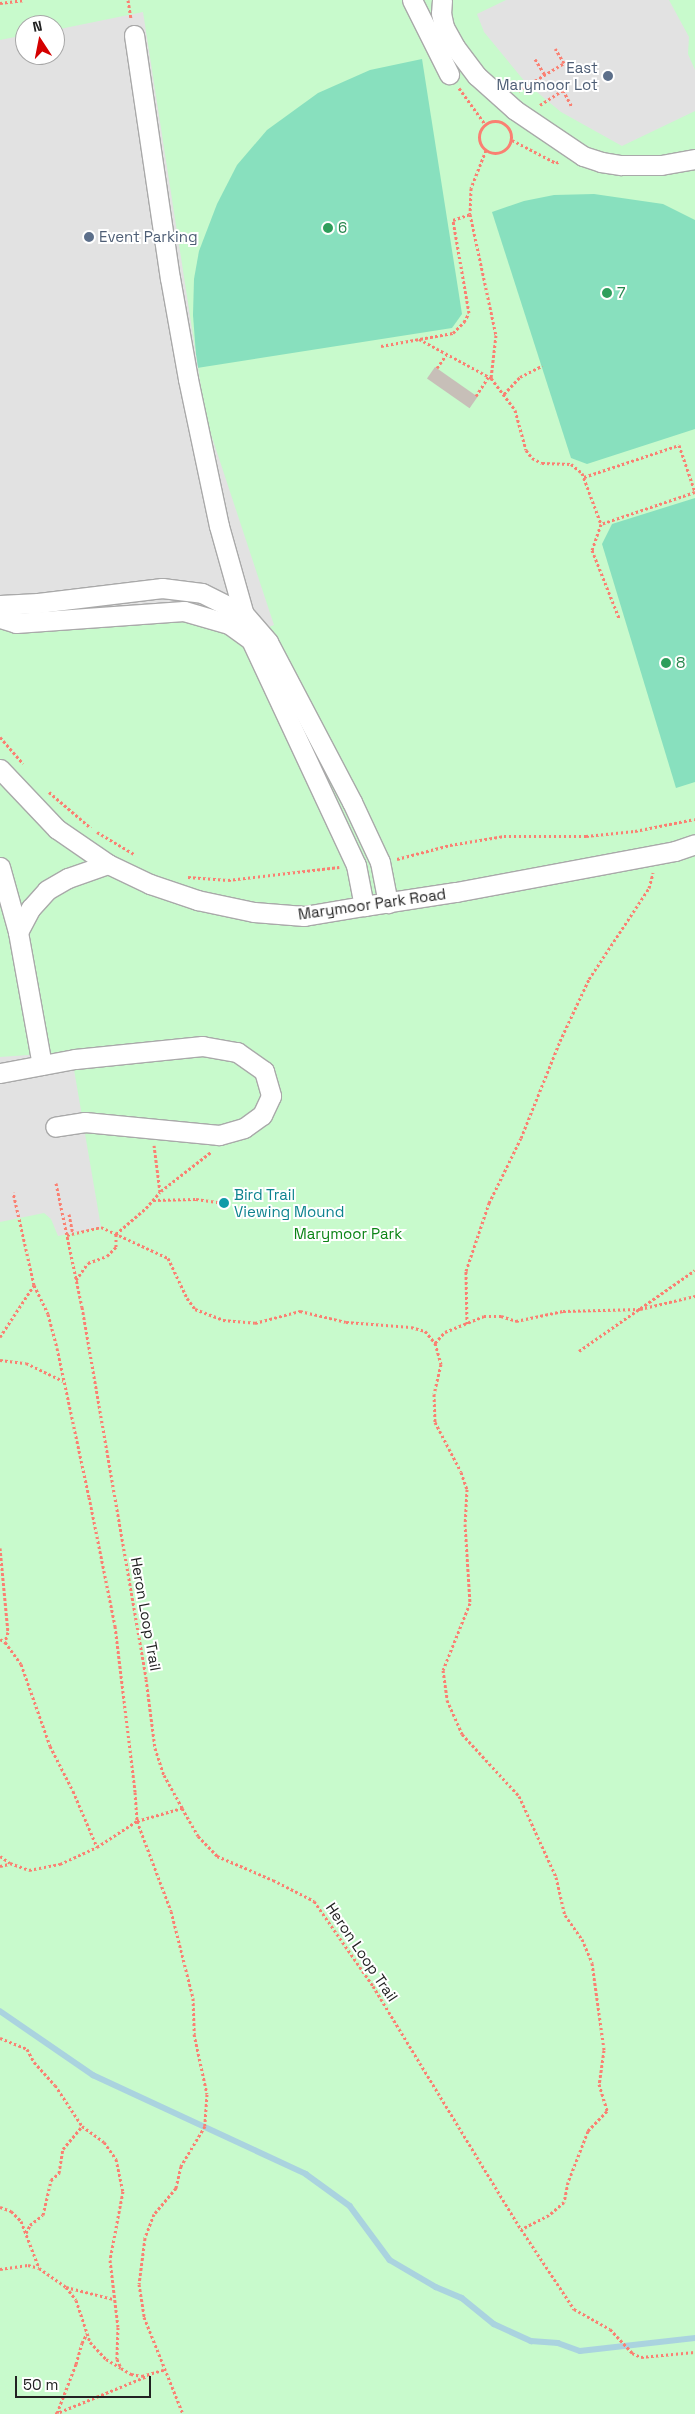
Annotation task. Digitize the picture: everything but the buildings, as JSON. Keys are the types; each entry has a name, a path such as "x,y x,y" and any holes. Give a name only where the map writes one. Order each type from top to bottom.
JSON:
{"street":[{"path":"412,0 449,74"},
{"path":"442,0 441,13 444,27 455,47 477,76 515,110 583,156 601,162 621,165 661,165 695,159"},
{"path":"134,36 169,268 188,379 219,526 251,640 356,865 364,906"},
{"path":"0,605 38,603 162,588 202,593 244,614 268,642 352,802 380,862 388,903"},
{"path":"0,618 16,623 184,611 229,624 251,640"},
{"name":"Marymoor Park Road","path":"0,769 57,829 108,864 150,884 197,900 254,912 304,916 388,903 658,854 695,844"},
{"path":"18,932 31,908 47,890 68,878 108,864"},
{"path":"0,867 18,932 42,1065"},
{"path":"0,1073 134,1052 202,1046 237,1052 264,1071 271,1096 262,1115 244,1128 219,1135 85,1122 55,1127"}],"path":[{"path":"0,3 25,0"},
{"path":"513,94 564,63 555,48"},
{"path":"535,58 545,75"},
{"path":"536,110 543,101 563,90 572,107"},
{"path":"493,120 505,123 512,134 509,146 498,153 486,150 479,140 482,127 493,120"},
{"path":"476,396 490,377 496,335 470,214 471,188 486,150"},
{"path":"381,346 453,333 464,322 468,313 452,220 470,214"},
{"path":"418,339 490,377 515,410 526,450 532,458 542,463 571,464 582,472 601,524 592,550 619,618"},
{"path":"437,368 446,355"},
{"path":"504,394 520,377 542,366"},
{"path":"583,477 679,445 695,492 601,524"},
{"path":"0,738 24,765"},
{"path":"48,791 92,829 142,858"},
{"path":"392,860 450,845 504,836 586,836 635,831 695,819"},
{"path":"467,1324 466,1272 489,1203 520,1138 560,1041 589,980 649,888 658,854"},
{"path":"180,874 228,880 345,866"},
{"path":"158,1130 154,1144 154,1156 160,1192"},
{"path":"76,1280 88,1263 107,1256 116,1247 116,1234 160,1192 212,1150"},
{"name":"Heron Loop Trail","path":"56,1183 76,1280 139,1640 155,1748 164,1775 182,1808 198,1836 217,1856 273,1880 314,1902 373,1986 522,2229 574,2309 610,2329 628,2348 641,2357 695,2352"},
{"path":"13,1192 34,1285 48,1314 90,1497 114,1626 137,1821 171,1911 193,1998 194,2034 207,2094 205,2126 181,2166 176,2188 154,2214 145,2238 139,2284 144,2317 183,2414"},
{"path":"153,1200 196,1198 224,1203"},
{"path":"69,1214 73,1234"},
{"path":"67,1235 101,1227 168,1258 187,1298 195,1309 222,1320 255,1323 300,1311 346,1322 412,1327 425,1330 435,1343 441,1364 434,1394 435,1422 461,1472 466,1489 465,1524 470,1603 443,1670 447,1700 462,1734 519,1796 556,1878 565,1915 582,1939 592,1962 604,2050 599,2084 607,2111 588,2131 568,2182 564,2202 549,2216 522,2229"},
{"path":"579,1351 695,1270"},
{"path":"0,1337 34,1285"},
{"path":"435,1343 445,1332 484,1316 501,1316 516,1322 563,1311 640,1309 695,1296"},
{"path":"0,1360 26,1363 63,1381"},
{"path":"0,1548 8,1632 5,1642"},
{"path":"0,1639 5,1642 21,1664 50,1746 73,1791 97,1847"},
{"path":"0,1856 10,1864 29,1870 60,1864 97,1847 137,1821 182,1808"},
{"path":"0,1866 10,1864"},
{"path":"0,2038 27,2049 34,2062 55,2084 82,2126 104,2142 116,2159 123,2191 110,2260 113,2299 118,2327 117,2359 121,2368"},
{"path":"26,2233 30,2225 43,2215 51,2180 59,2173 63,2149 82,2126"},
{"path":"0,2207 11,2211 21,2222 39,2268"},
{"path":"0,2269 28,2265 39,2268 66,2287 76,2300 90,2342 106,2359 131,2374 142,2376 153,2374"},
{"path":"66,2287 113,2299"},
{"path":"56,2414 76,2364 82,2343 88,2332"},
{"path":"56,2414 166,2369"}],"green space":[{"name":"Marymoor Park","path":"0,0 695,0 695,2414 0,2414"},
{"name":"6","path":"422,59 462,314 452,328 197,368 193,315 194,279 199,251 217,204 237,165 267,130 318,93 370,70"},
{"name":"7","path":"594,194 663,204 695,220 695,429 587,464 571,458 492,212 524,201 554,195"},
{"name":"8","path":"695,498 695,782 676,788 602,544 612,524"}],"shaded area":[{"name":"East Marymoor Lot","path":"506,0 669,0 689,37 688,54 695,70 695,111 622,146 561,112 526,83 484,32 477,14"},
{"name":"Event Parking","path":"143,12 206,419 274,625 238,640 201,622 152,617 40,628 0,629 0,40 15,37 15,65 65,65 65,28"},
{"path":"71,1052 101,1227 58,1236 51,1219 44,1213 0,1222 0,1057"}],"waterway":[{"path":"0,2011 93,2075 306,2174 350,2206 390,2260 436,2287 462,2298 494,2324 531,2341 558,2343 580,2351 695,2338"}],"place":[{"name":"East Marymoor Lot","path":"608,76"},
{"name":"6","path":"328,228"},
{"name":"Event Parking","path":"89,237"},
{"name":"7","path":"607,293"},
{"name":"8","path":"666,663"},
{"name":"Bird Trail Viewing Mound","path":"224,1203"}]}
